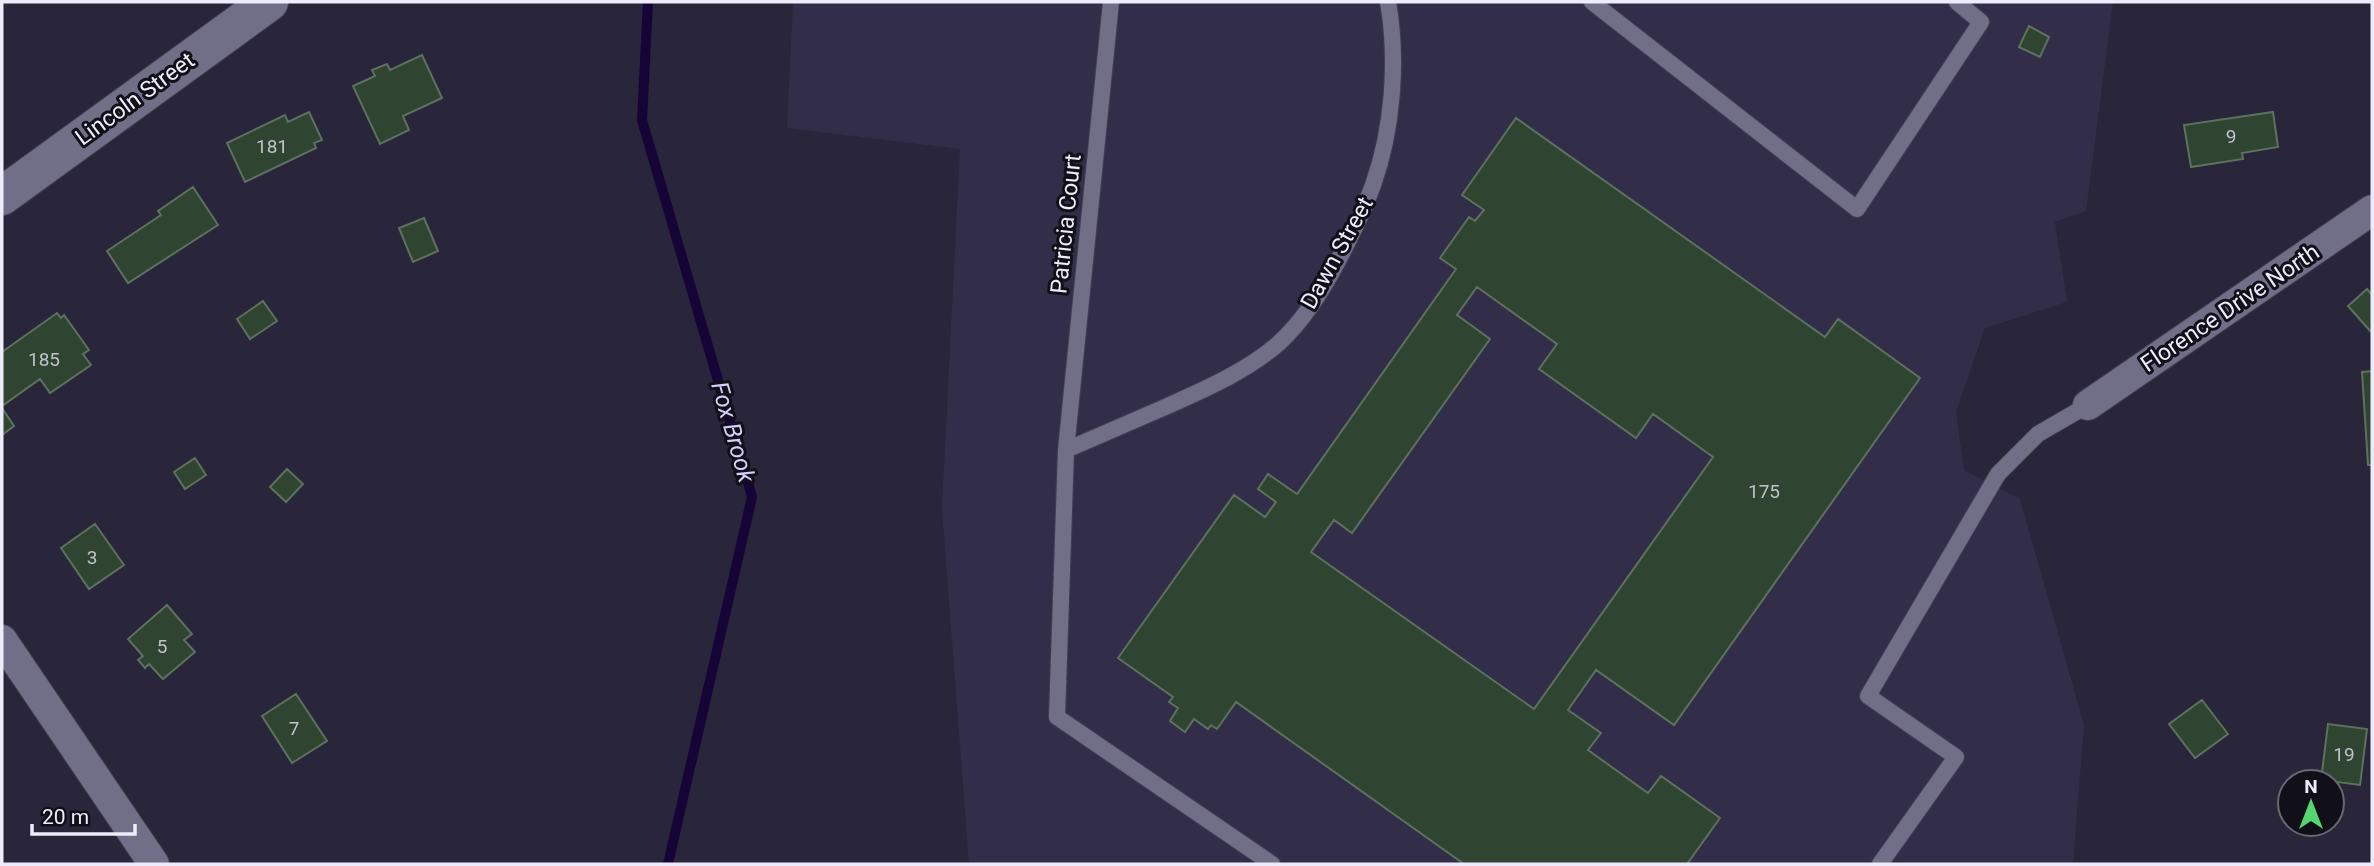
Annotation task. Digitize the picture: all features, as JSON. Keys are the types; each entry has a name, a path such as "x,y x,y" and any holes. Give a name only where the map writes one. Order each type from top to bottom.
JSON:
{"main road":[{"name":"Lincoln Street","path":"2,196 269,2"}],"street":[{"name":"Florence Drive North","path":"2088,405 2372,210"},
{"path":"2,640 140,859"}],"lane":[{"name":"Patricia Court","path":"1111,2 1066,450 1056,717 1272,864"},
{"name":"Dawn Street","path":"1066,450 1201,391 1256,360 1279,342 1323,289 1364,208 1384,145 1393,50 1388,2"},
{"path":"1592,2 1857,209 1981,22 1956,2"},
{"path":"1880,864 1956,757 1868,696 1998,474 2038,434 2088,405"}],"shaded area":[{"path":"793,2 2113,2 2086,211 2055,222 2067,302 1985,328 1956,412 1964,470 2020,499 2084,725 2073,864 969,864 942,509 960,149 787,128"}],"building":[{"path":"2029,26 2049,37 2040,57 2019,47"},
{"path":"422,55 442,98 403,116 409,130 380,144 353,86 375,76 372,70 387,64 390,70"},
{"path":"309,112 322,140 314,143 316,148 245,182 227,143 285,115 288,122"},
{"path":"2273,112 2278,147 2242,153 2243,159 2191,167 2184,125"},
{"path":"1516,118 1825,337 1838,319 1920,378 1674,725 1596,670 1568,710 1601,733 1588,750 1648,793 1661,776 1720,818 1687,864 1464,864 1236,702 1217,729 1211,725 1208,729 1194,719 1185,732 1170,721 1178,708 1169,702 1173,697 1118,658 1234,495 1265,517 1276,502 1258,489 1268,474 1297,494 1456,269 1440,258 1469,217 1475,221 1484,210 1462,195","holes":["1477,287 1557,344 1539,369 1636,438 1653,414 1713,457 1534,709 1311,552 1334,520 1352,533 1490,339 1457,315"]},
{"path":"193,187 218,225 128,283 107,251 161,215 158,211"},
{"path":"424,218 438,251 413,262 399,228"},
{"path":"2367,289 2372,295 2372,333 2348,306"},
{"path":"263,301 277,321 250,339 237,319"},
{"path":"57,313 61,318 64,315 89,350 83,354 91,365 50,393 40,379 2,406 2,352"},
{"path":"2372,371 2372,465 2368,465 2362,372"},
{"path":"2,408 14,426 2,435"},
{"path":"195,458 206,475 185,489 174,472"},
{"path":"287,469 303,484 286,502 270,487"},
{"path":"95,524 124,565 89,589 61,548"},
{"path":"167,605 192,634 184,640 195,652 163,679 149,664 145,668 138,660 143,656 128,639"},
{"path":"296,694 327,741 292,763 262,716"},
{"path":"2202,700 2228,734 2195,758 2169,724"},
{"path":"2328,724 2367,729 2360,785 2346,783 2346,768 2322,768"}],"waterway":[{"name":"Fox Brook","path":"648,2 642,120 752,497 668,864"}]}
